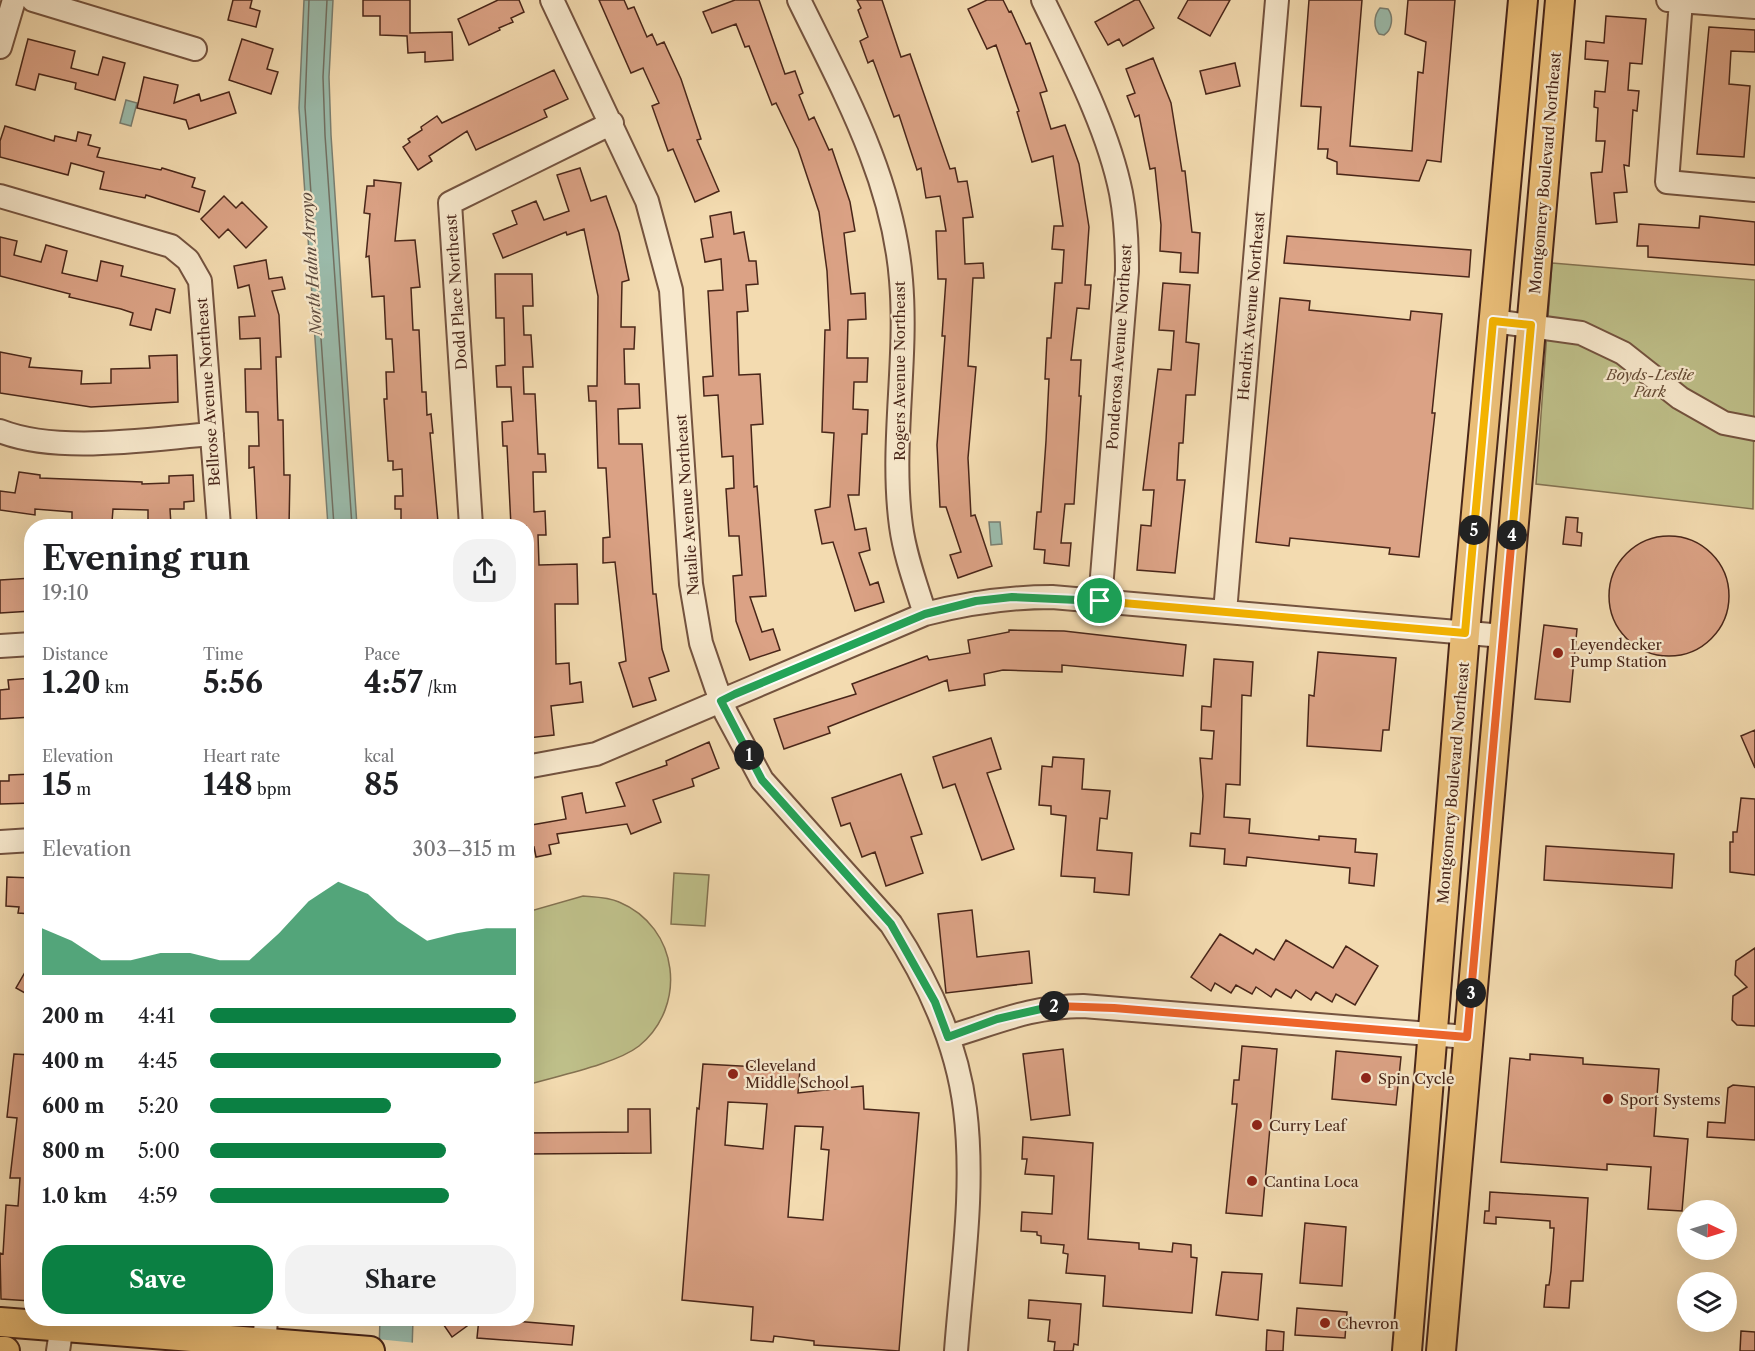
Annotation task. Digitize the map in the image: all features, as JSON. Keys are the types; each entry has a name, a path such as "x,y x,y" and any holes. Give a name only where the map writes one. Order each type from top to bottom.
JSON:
{"main road":[{"name":"Montgomery Boulevard Northeast","path":"1407,1351 1465,633 1523,0"},
{"name":"Montgomery Boulevard Northeast","path":"1441,1351 1560,0"},
{"path":"0,1322 24,1326"},
{"path":"24,1326 61,1332 265,1337 370,1351"},
{"path":"0,1351 5,1351"}],"street":[{"path":"0,47 14,0"},
{"path":"33,0 195,49"},
{"name":"Natalie Avenue Northeast","path":"552,0 647,201 671,290 691,584 701,643 721,701 762,780 891,924 935,1002 948,1037 965,1108 969,1177 956,1351"},
{"name":"Rogers Avenue Northeast","path":"799,0 877,165 893,227 901,281 898,492 905,551 925,614"},
{"name":"Hendrix Avenue Northeast","path":"1225,612 1277,0"},
{"path":"1755,7 1675,1 1667,182 1755,190"},
{"name":"Ponderosa Avenue Northeast","path":"1048,2 1107,140 1121,193 1127,232 1127,271 1100,601"},
{"name":"Dodd Place Northeast","path":"471,519 450,203 612,123"},
{"name":"Bellrose Avenue Northeast","path":"0,196 171,246 188,260 200,281 218,519"},
{"path":"1493,321 1581,333 1623,353 1680,398 1724,423 1755,429"},
{"path":"0,431 41,441 75,444 212,434"},
{"path":"534,766 596,754 925,614 976,601 1012,597 1100,601 1503,636"},
{"path":"0,646 24,644"},
{"path":"0,842 24,840"},
{"path":"948,1037 997,1019 1048,1006 1467,1037"}],"green space":[{"name":"Boyds-Leslie Park","path":"1552,263 1755,280 1753,509 1536,484"},
{"path":"674,873 709,875 705,926 671,924"},
{"path":"583,896 606,898 619,902 639,914 654,929 665,948 670,968 670,989 665,1010 655,1029 639,1046 601,1064 534,1083 534,910"}],"water":[{"name":"North Hahn Arroyo","path":"304,0 333,0 329,77 331,135 357,519 328,519 299,108"},
{"path":"1380,8 1388,9 1391,16 1390,27 1384,35 1379,34 1375,25 1376,14"},
{"path":"126,100 137,103 131,126 120,123"},
{"path":"989,522 1000,522 1002,544 991,545"},
{"path":"380,1326 413,1326 412,1351 379,1351"}],"pier":[{"path":"377,1339 416,1343 415,1351 376,1351"}],"building":[{"path":"233,0 252,0 250,8 260,11 256,27 228,20"},
{"path":"363,0 410,0 410,33 452,32 453,60 425,62 425,52 408,53 407,36 380,35 380,16 363,16"},
{"path":"498,0 519,0 524,12 511,18 513,22 499,28 500,30 469,45 458,19"},
{"path":"599,0 624,0 628,9 634,7 647,37 652,34 657,45 664,42 681,79 701,139 697,140 719,191 695,202 673,149 668,151 652,106 659,103 643,68 631,73"},
{"path":"735,0 759,0 785,74 795,71 803,93 799,95 809,120 814,117 829,150 832,149 850,202 855,231 844,233 851,294 865,293 866,319 848,320 847,358 868,358 867,382 854,382 853,409 868,410 867,434 862,434 859,495 848,495 855,530 866,528 870,550 859,553 870,585 878,582 884,602 855,611 833,542 822,544 815,510 830,507 834,433 822,432 825,330 830,330 827,271 819,212 798,149 776,103 772,105 749,46 745,47 736,24 712,33 703,12"},
{"path":"857,0 882,0 901,57 910,54 950,169 955,168 958,182 967,181 973,217 963,218 965,264 983,263 984,278 973,278 968,366 976,367 968,458 971,516 975,515 992,566 958,578 950,555 961,552 946,507 940,507 937,445 945,336 942,336 946,279 938,279 936,231 946,231 940,196 926,198 921,168 917,170 899,115 894,117 873,60 868,63 860,41 868,37 858,10 861,8"},
{"path":"987,0 1003,0 1009,12 1011,11 1026,44 1030,43 1047,91 1040,93 1051,129 1065,125 1079,164 1089,227 1085,285 1091,285 1089,309 1077,308 1071,360 1081,360 1079,396 1081,396 1074,504 1065,504 1061,543 1071,543 1069,566 1044,563 1045,550 1034,549 1037,512 1041,512 1046,441 1049,379 1045,379 1047,338 1051,338 1055,283 1062,283 1064,250 1052,249 1054,226 1063,226 1053,156 1032,162 1017,112 1019,111 996,45 987,49 968,9"},
{"path":"1139,0 1154,28 1123,46 1119,39 1108,45 1095,22"},
{"path":"1188,0 1230,0 1210,36 1178,18"},
{"path":"1309,0 1362,0 1350,146 1412,151 1418,72 1423,73 1426,42 1405,34 1408,0 1455,0 1441,162 1427,160 1419,181 1337,174 1337,162 1327,158 1328,149 1318,149 1321,107 1301,106"},
{"path":"1606,16 1646,19 1642,64 1630,63 1628,90 1639,91 1637,111 1633,110 1629,166 1624,165 1627,192 1614,193 1617,222 1596,224 1591,173 1602,172 1605,141 1596,141 1598,108 1594,107 1595,91 1605,92 1608,61 1585,59 1586,41 1604,43"},
{"path":"1709,27 1755,30 1755,52 1731,51 1729,84 1750,86 1744,157 1697,154"},
{"path":"28,39 75,51 71,68 98,75 103,57 125,63 115,100 75,89 76,83 39,74 35,90 16,85"},
{"path":"242,39 273,49 267,69 278,72 271,94 229,80"},
{"path":"1153,58 1171,103 1182,171 1185,171 1192,232 1200,233 1198,273 1180,272 1181,253 1160,251 1161,225 1155,168 1150,169 1139,115 1135,117 1127,96 1135,93 1126,69"},
{"path":"1235,63 1240,86 1206,94 1200,71"},
{"path":"554,70 568,99 544,110 547,117 476,150 467,131 429,156 432,161 418,170 403,147 410,142 408,139 422,130 421,127 437,116 442,123"},
{"path":"144,77 178,85 174,103 199,94 201,101 229,92 236,113 189,129 186,120 137,108"},
{"path":"5,126 54,141 55,136 76,141 78,132 91,135 88,145 100,148 97,157 161,170 162,168 195,178 192,187 205,191 199,212 146,195 145,198 100,189 104,172 71,163 68,175 0,157 0,141"},
{"path":"580,168 591,201 606,196 619,233 629,280 622,282 621,327 635,327 634,349 624,349 625,384 639,384 640,408 618,409 619,444 642,444 653,594 656,594 662,649 669,671 649,678 656,700 633,707 619,663 626,661 615,562 603,563 603,538 610,537 606,468 598,468 596,401 589,401 588,386 597,386 598,296 584,229 567,235 566,232 503,258 493,234 517,224 512,211 536,201 544,220 569,211 557,175"},
{"path":"374,180 401,183 395,241 415,240 420,287 411,288 413,330 419,330 422,392 426,392 427,415 431,414 433,433 430,433 438,519 401,519 401,509 395,509 395,496 403,496 402,469 393,470 393,461 388,461 384,399 387,399 386,372 394,372 392,339 386,339 384,296 372,297 369,256 366,257 370,214 364,213 367,186 374,186"},
{"path":"224,196 236,208 242,202 267,227 246,248 228,229 219,238 201,219"},
{"path":"731,212 734,234 744,232 749,261 756,261 758,284 746,285 748,311 737,312 739,375 760,374 763,424 751,425 754,487 757,486 766,596 750,597 762,632 773,629 780,650 750,660 736,621 733,576 742,575 739,536 729,536 726,489 734,488 733,456 722,457 718,395 704,396 703,377 713,376 708,291 723,290 721,259 705,262 701,239 713,237 710,216"},
{"path":"1700,216 1755,222 1755,265 1648,257 1648,246 1637,246 1639,224 1699,228"},
{"path":"1287,236 1471,250 1469,277 1284,263"},
{"path":"0,237 17,241 14,255 41,262 46,245 67,251 62,273 97,281 101,261 123,266 121,276 175,289 170,313 156,309 151,330 130,325 133,313 0,276"},
{"path":"266,260 269,279 282,277 285,289 272,291 279,315 281,357 276,357 278,420 283,420 284,475 290,475 289,519 257,519 254,467 249,468 249,446 259,446 258,412 246,412 245,369 261,369 260,338 240,339 239,317 255,316 249,285 238,288 234,266"},
{"path":"495,274 532,274 533,306 523,306 524,335 531,335 533,367 523,367 524,394 535,394 538,454 545,454 546,472 533,472 534,512 545,511 546,535 538,535 539,565 577,564 578,604 555,604 556,664 569,663 570,684 581,682 583,702 551,706 554,735 534,737 534,519 511,519 507,446 503,446 502,422 513,421 511,387 497,387 496,366 505,365 504,318 496,318"},
{"path":"1163,283 1190,285 1186,342 1199,344 1195,395 1186,395 1183,443 1179,443 1177,480 1185,480 1175,573 1137,570 1141,525 1151,526 1154,490 1143,490 1158,369 1171,370 1174,331 1159,330"},
{"path":"1280,298 1310,301 1309,310 1410,320 1411,311 1442,314 1432,413 1435,413 1419,557 1389,554 1390,548 1290,538 1289,546 1256,542"},
{"path":"0,352 31,358 29,367 82,371 81,384 111,383 111,369 150,368 149,356 177,355 178,402 91,407 0,393"},
{"path":"19,472 40,475 40,478 142,482 142,484 169,483 169,476 193,475 194,501 184,502 184,509 170,509 171,519 148,519 148,510 113,509 112,519 72,519 72,512 35,509 35,515 0,510 0,491 15,493"},
{"path":"1566,517 1578,518 1577,532 1582,533 1581,546 1563,544"},
{"path":"1669,536 1692,541 1711,554 1724,573 1729,596 1724,619 1711,638 1692,651 1669,656 1646,651 1627,638 1614,619 1609,596 1614,573 1627,554 1646,541"},
{"path":"24,578 24,612 0,613 0,580"},
{"name":"Leyendecker Pump Station","path":"1544,625 1577,629 1570,702 1535,699"},
{"path":"1009,630 1064,631 1186,645 1183,676 1062,665 1062,672 1003,670 984,674 985,685 949,691 947,680 828,727 830,733 784,749 774,719 856,694 852,684 927,656 929,660 970,653 968,640 1009,632"},
{"path":"1318,652 1396,658 1389,730 1383,730 1381,751 1307,746 1309,695 1314,696"},
{"path":"1214,659 1253,662 1251,696 1242,695 1240,785 1226,784 1224,817 1250,819 1249,833 1319,840 1319,836 1356,839 1355,852 1377,854 1374,886 1349,883 1350,868 1247,857 1246,866 1224,864 1225,849 1190,846 1191,833 1200,834 1203,796 1200,758 1212,759 1214,731 1201,730 1202,706 1211,707"},
{"path":"24,679 24,718 0,719 0,690 9,689 8,680"},
{"path":"1755,730 1755,768 1741,736"},
{"path":"991,738 1001,769 987,773 1014,849 982,860 955,784 943,788 933,757"},
{"path":"709,742 719,768 692,779 694,786 653,800 661,822 631,834 627,824 557,834 559,843 549,845 551,854 536,857 534,825 566,819 562,797 582,793 586,813 625,806 616,783 667,765 666,761"},
{"path":"1053,757 1084,759 1082,789 1110,791 1107,819 1100,818 1097,850 1132,853 1129,895 1094,892 1095,878 1061,876 1066,816 1051,814 1051,806 1039,805 1042,766 1052,767"},
{"path":"24,774 24,803 0,804 0,781 9,781 9,775"},
{"path":"901,774 922,834 911,837 923,873 886,886 875,852 862,857 850,823 841,826 832,798"},
{"path":"1741,798 1755,799 1755,875 1730,872 1730,842 1733,842 1733,832 1737,832"},
{"path":"1546,846 1674,854 1672,888 1544,880"},
{"path":"7,877 24,878 24,913 18,913 19,907 6,906"},
{"path":"972,910 977,957 1029,951 1032,983 946,993 938,914"},
{"path":"1220,934 1253,954 1256,949 1274,960 1286,940 1333,968 1346,946 1378,966 1355,1005 1336,994 1332,1002 1316,992 1311,1000 1296,990 1291,998 1276,989 1271,997 1256,987 1252,994 1236,985 1231,993 1215,983 1211,991 1191,977"},
{"path":"1755,948 1755,1026 1737,1025 1732,1020 1733,996 1747,987 1735,975 1736,961"},
{"path":"24,974 24,992 16,988"},
{"path":"1242,1046 1277,1049 1262,1216 1226,1213 1237,1104 1232,1104 1234,1080 1239,1080"},
{"path":"1063,1049 1070,1115 1031,1120 1023,1054"},
{"name":"Spin Cycle","path":"1336,1051 1401,1057 1396,1105 1332,1099"},
{"path":"14,1054 24,1055 24,1301 1,1299 0,1253 3,1254 6,1205 18,1206 20,1178 10,1178 17,1118 7,1117"},
{"path":"1530,1054 1583,1058 1583,1064 1659,1069 1654,1136 1688,1139 1683,1200 1677,1200 1677,1211 1648,1209 1651,1167 1607,1164 1607,1170 1501,1162 1510,1058 1530,1060"},
{"name":"Cleveland Middle School","path":"703,1064 800,1069 798,1093 863,1086 864,1109 919,1113 899,1351 814,1345 814,1341 774,1336 773,1342 751,1340 753,1307 682,1300 697,1108 699,1109","holes":["728,1102 767,1104 763,1149 725,1145","795,1126 823,1127 821,1149 829,1150 823,1220 788,1217"]},
{"path":"1733,1085 1755,1087 1755,1140 1707,1137 1708,1122 1725,1123 1728,1088"},
{"path":"628,1109 650,1109 651,1153 534,1154 534,1133 628,1132"},
{"path":"1023,1137 1093,1143 1088,1239 1139,1243 1139,1249 1172,1252 1173,1243 1191,1245 1191,1257 1197,1258 1192,1313 1103,1306 1105,1276 1066,1273 1068,1254 1063,1253 1064,1245 1041,1243 1041,1236 1037,1235 1037,1232 1021,1231 1022,1212 1052,1214 1054,1176 1025,1174 1027,1159 1022,1159"},
{"path":"1490,1192 1588,1198 1583,1281 1571,1281 1569,1308 1544,1307 1546,1285 1549,1285 1551,1271 1554,1228 1550,1228 1550,1221 1496,1217 1496,1224 1484,1223 1485,1211 1489,1211"},
{"path":"1305,1223 1346,1227 1342,1286 1300,1283"},
{"path":"1222,1272 1262,1274 1258,1320 1216,1315"},
{"path":"1029,1300 1081,1304 1078,1345 1074,1344 1073,1351 1054,1351 1055,1342 1048,1341 1050,1320 1028,1318"},
{"path":"1297,1308 1347,1312 1345,1338 1295,1335"},
{"path":"534,1323 574,1326 572,1345 477,1338 478,1326 534,1326"},
{"path":"444,1326 467,1326 452,1337"},
{"path":"1267,1330 1284,1332 1283,1351 1266,1351"},
{"path":"1741,1331 1755,1332 1755,1351 1740,1351"}],"place":[{"name":"Leyendecker Pump Station","path":"1558,653"},
{"name":"Cleveland Middle School","path":"733,1074"},
{"name":"Spin Cycle","path":"1366,1078"},
{"name":"Sport Systems","path":"1608,1099"},
{"name":"Curry Leaf","path":"1257,1125"},
{"name":"Cantina Loca","path":"1252,1181"},
{"name":"Chevron","path":"1325,1323"}],"route":[{"path":"1493,321 1531,325 1467,1037 1083,1006 1048,1006 997,1019 948,1037 935,1002 905,945 891,924 762,780 721,701 925,614 976,601 1012,597 1052,597 1100,601 1465,633 1493,321"}]}
